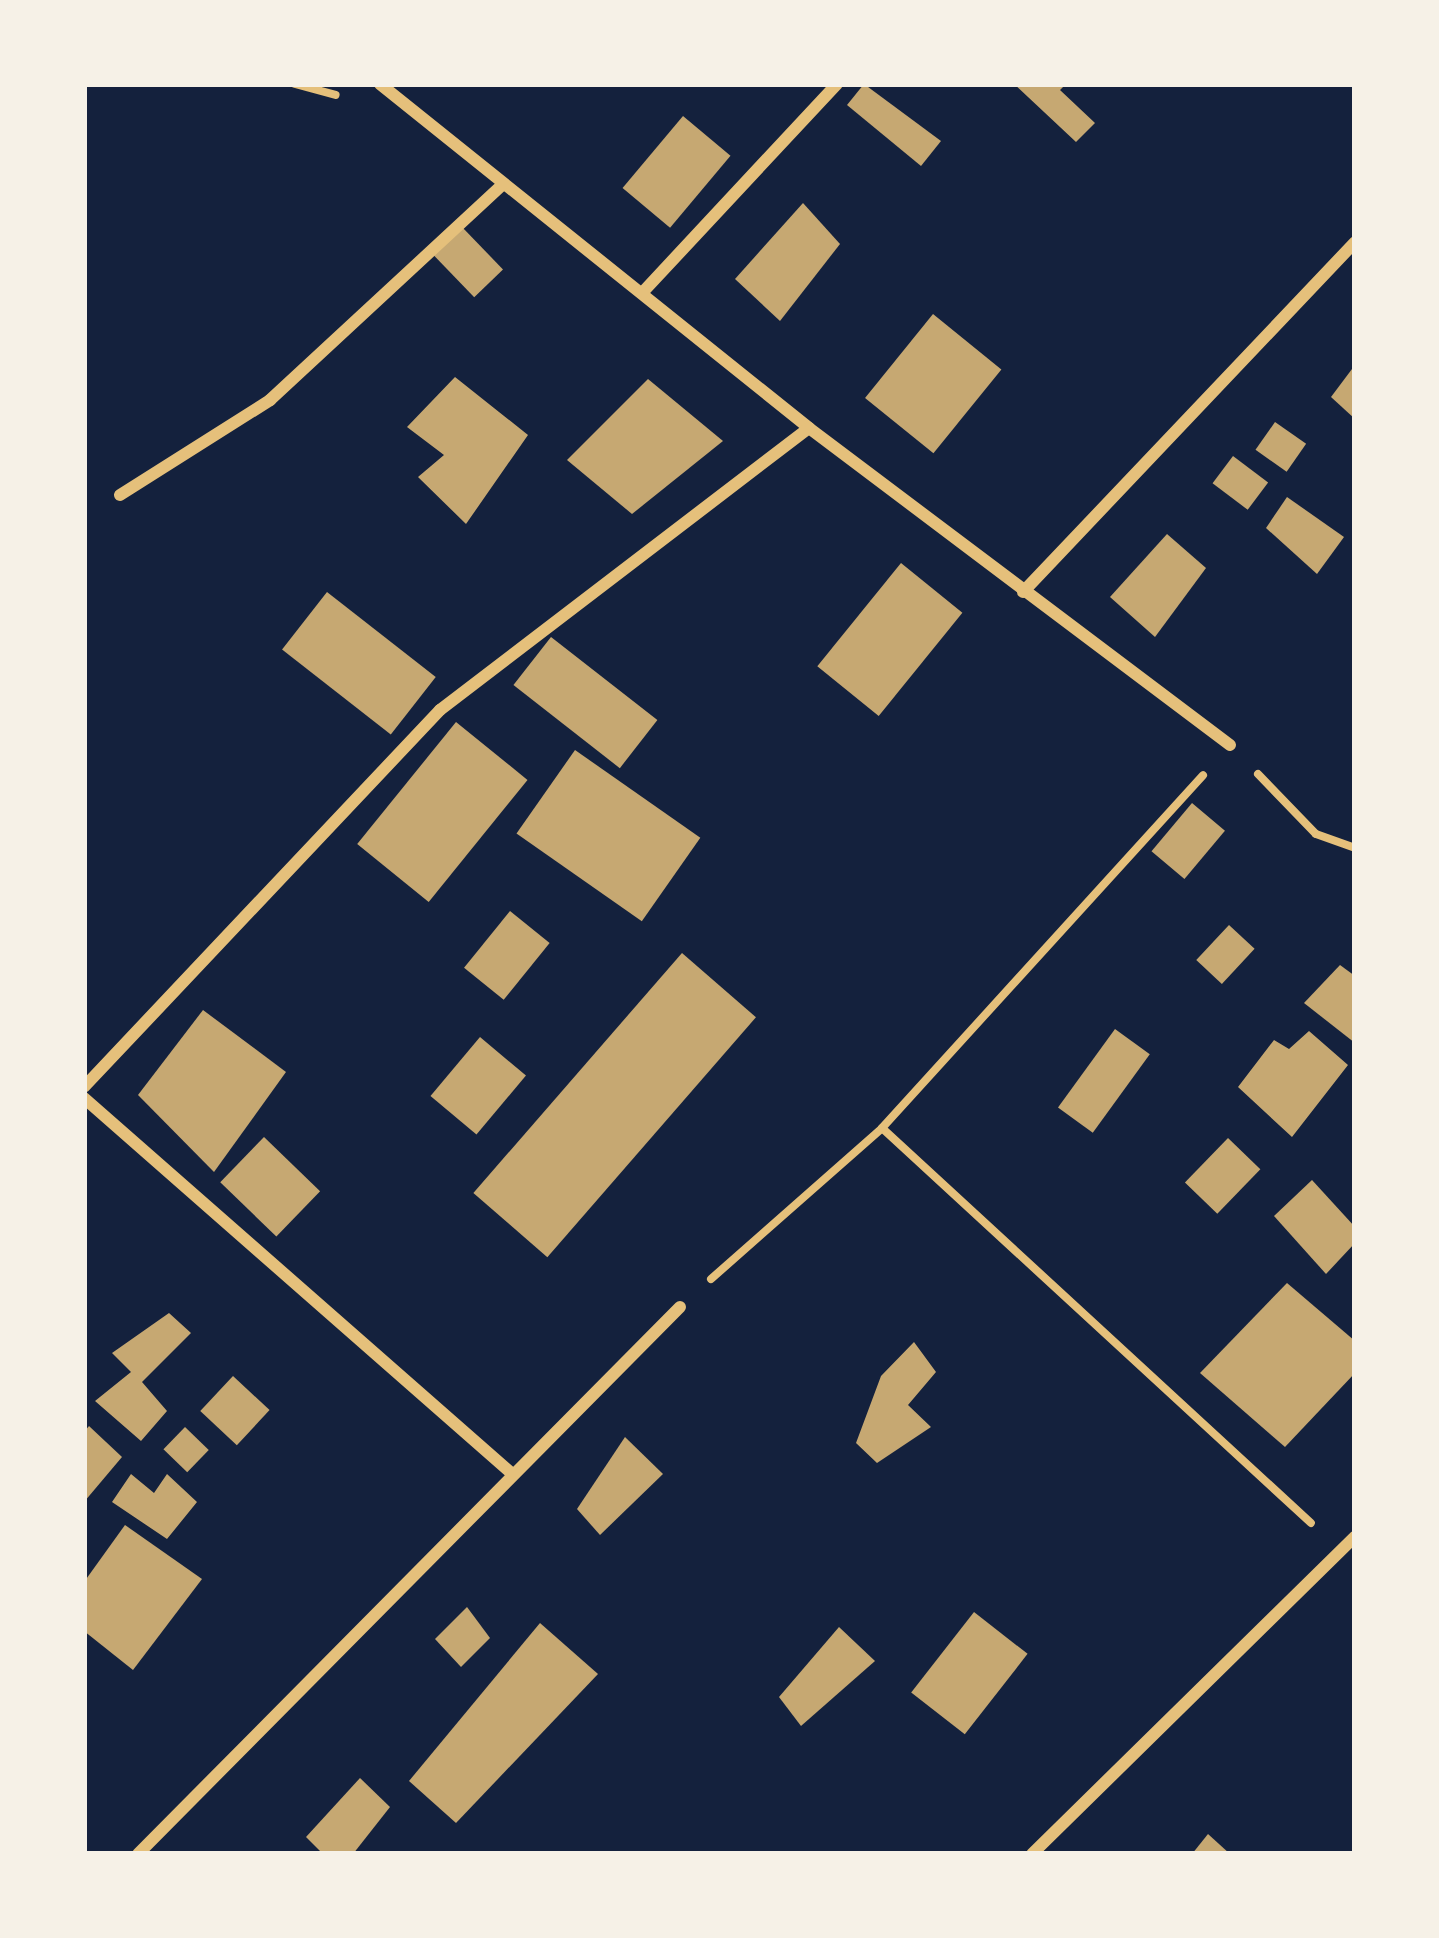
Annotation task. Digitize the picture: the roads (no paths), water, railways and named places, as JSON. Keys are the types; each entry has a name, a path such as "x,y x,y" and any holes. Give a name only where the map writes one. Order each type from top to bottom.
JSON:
{"street":[{"path":"380,84 809,428 1230,746"},
{"path":"642,293 837,84"},
{"path":"120,495 271,400 503,184"},
{"path":"1024,592 1355,242"},
{"path":"84,1087 440,710 809,428"},
{"path":"84,1098 510,1472"},
{"path":"138,1854 510,1472 680,1306"},
{"path":"1032,1854 1355,1537"}]}
